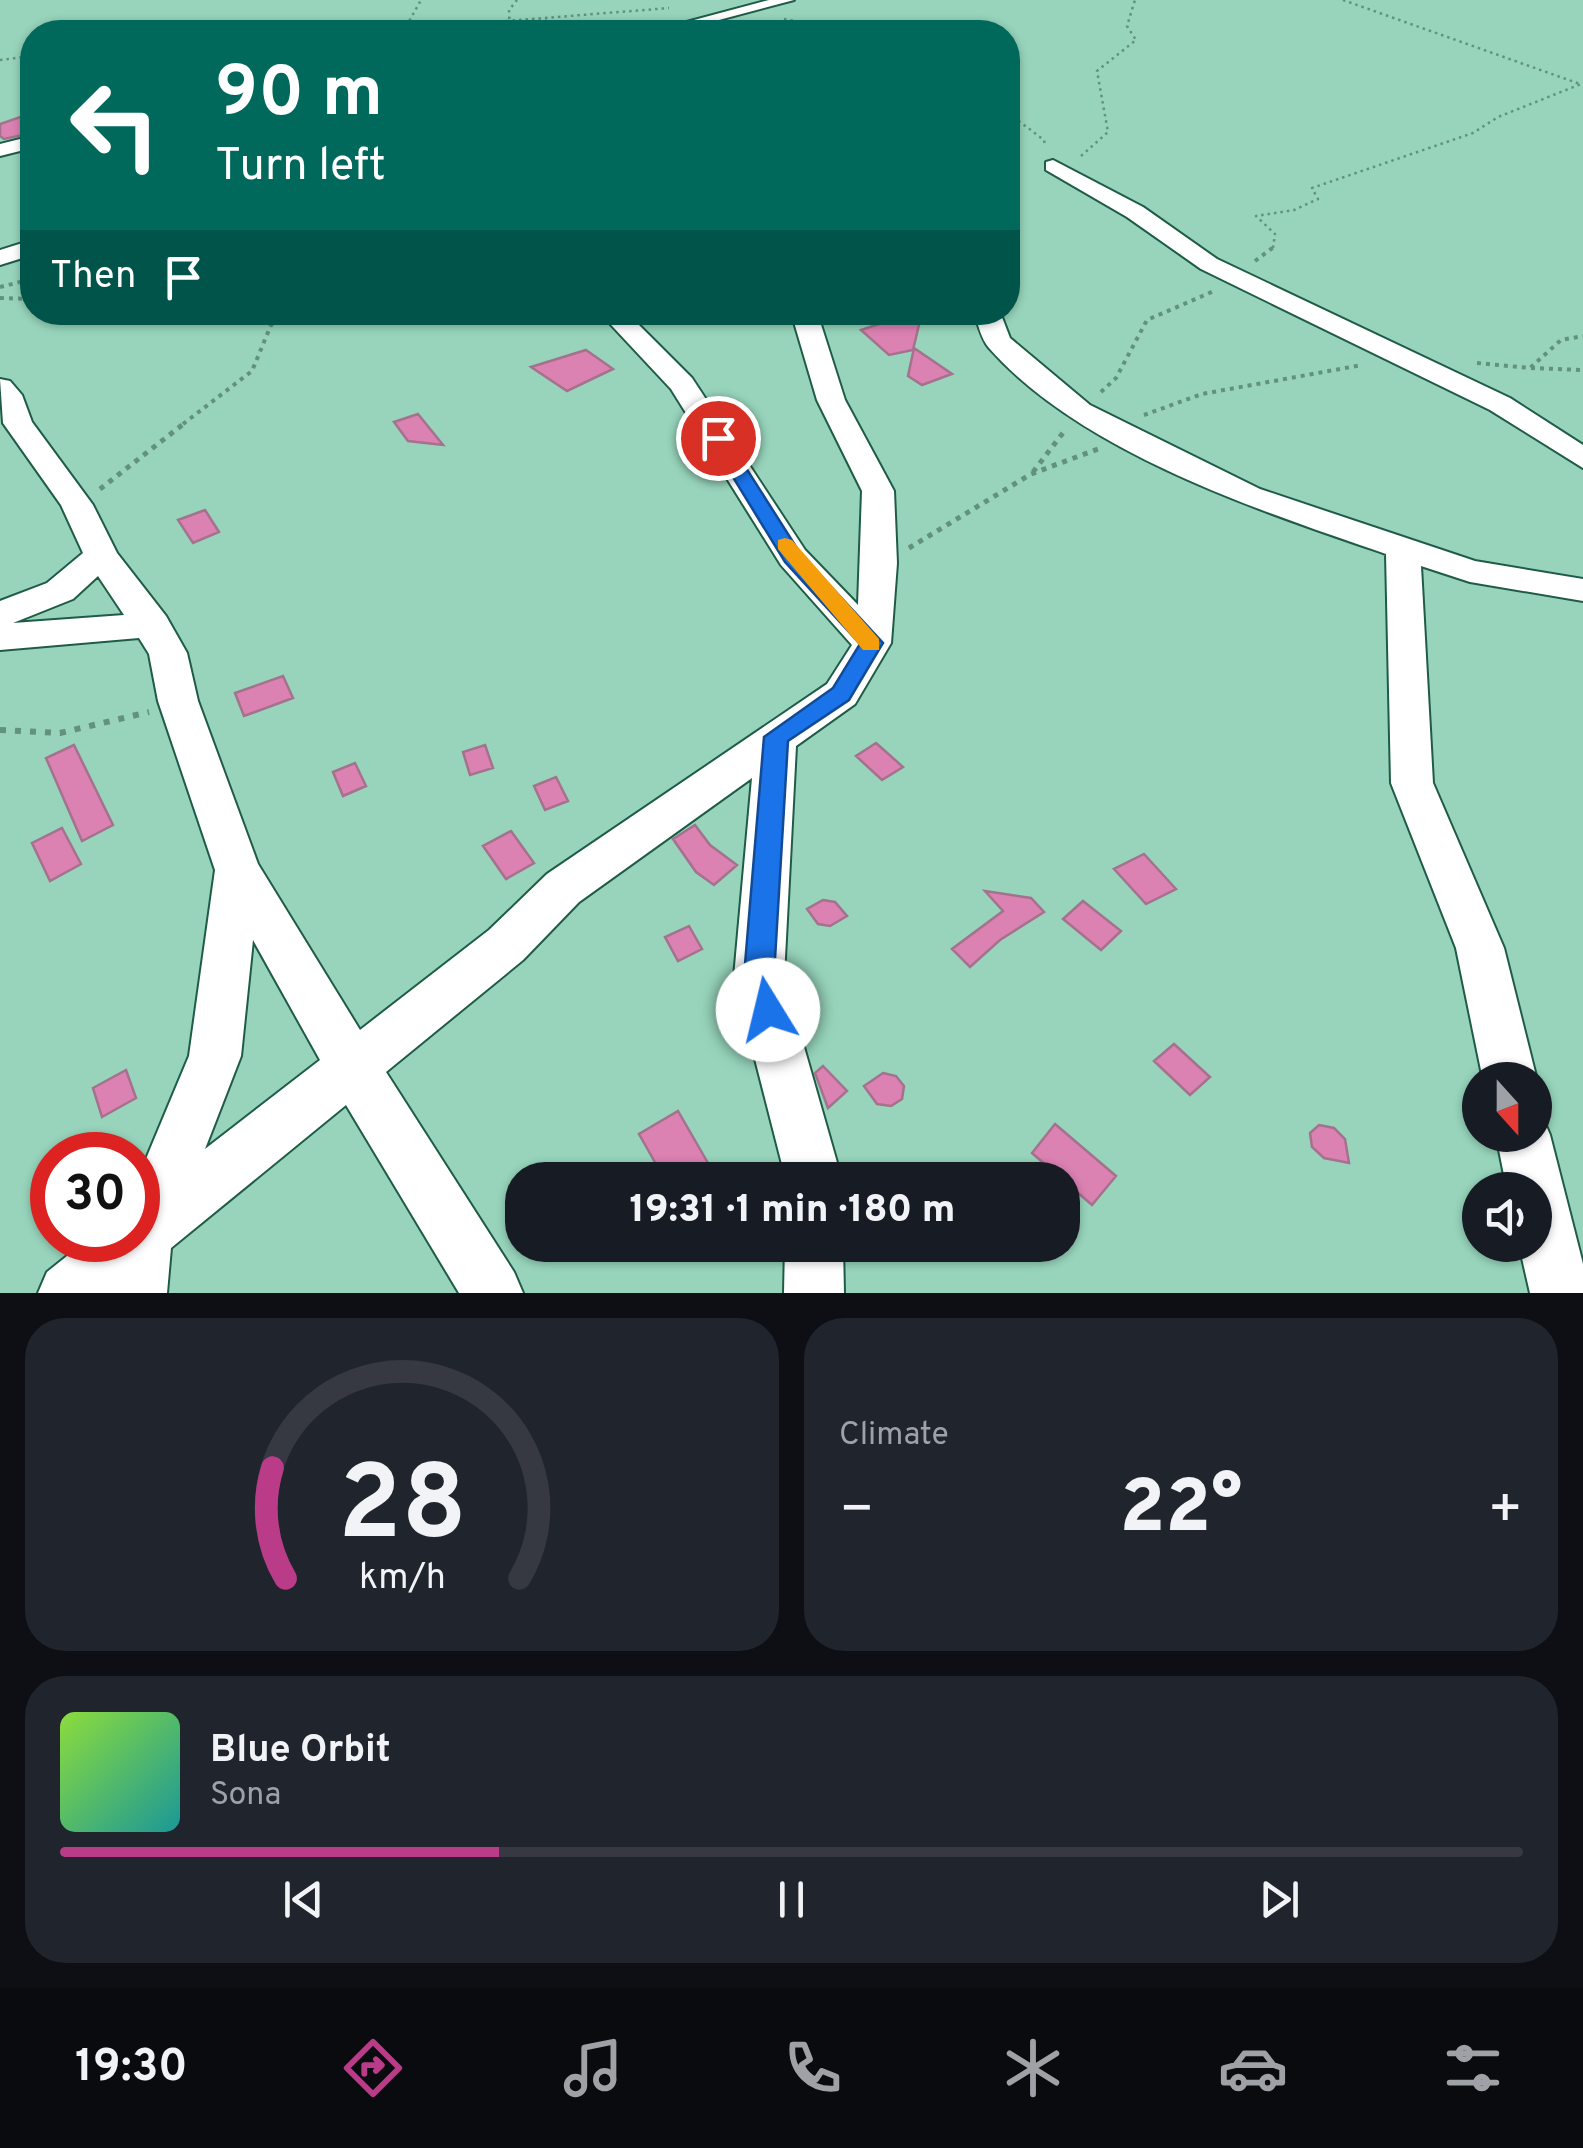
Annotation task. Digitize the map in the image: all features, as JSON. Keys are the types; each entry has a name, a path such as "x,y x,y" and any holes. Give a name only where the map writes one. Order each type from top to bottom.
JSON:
{"street":[{"path":"703,20 788,0"},
{"path":"1053,166 1135,212 1209,264 1248,279 1334,328 1408,356 1500,404 1583,459"},
{"path":"625,325 682,384 793,557 872,643"},
{"path":"160,1222 351,1064 506,944 563,888 841,694 872,643 880,563 878,491 831,400 808,325"},
{"path":"991,325 998,342 1080,411 1249,496 1470,572 1583,590"},
{"path":"0,387 8,395 18,423 77,505 101,555 153,625 168,653 178,701 238,870 351,1064 493,1293"},
{"path":"1402,548 1412,783 1480,948 1506,1062"},
{"path":"0,614 60,591 101,555"},
{"path":"0,637 153,625"},
{"path":"776,737 759,976 809,1162"},
{"path":"160,1194 215,1056 238,870"},
{"path":"1527,1152 1560,1293"},
{"path":"68,1293 109,1262"},
{"path":"137,1293 140,1262"},
{"path":"814,1262 814,1293"}],"path":[{"path":"510,18 517,0"},
{"path":"1020,122 1044,140 1053,166 1088,154 1108,132 1097,71 1136,40 1128,26 1135,0"},
{"path":"1343,0 1582,85"},
{"path":"756,6 790,20"},
{"path":"487,20 675,8"},
{"path":"505,20 528,20"},
{"path":"1031,474 1080,411 1116,378 1147,320 1178,303 1248,279 1254,262 1275,247 1276,234 1256,216 1294,210 1318,199 1312,188 1472,133 1498,117 1582,85"},
{"path":"77,505 252,371 271,325"},
{"path":"1530,368 1561,340 1583,336"},
{"path":"880,563 942,531 1031,474 1133,436 1134,419 1202,394 1408,356 1583,370"},
{"path":"0,730 60,733 178,701"}],"building":[{"path":"20,117 20,136 4,139 0,136 0,124"},
{"path":"876,325 919,325 913,350 889,355 861,330"},
{"path":"914,348 952,374 922,385 908,376"},
{"path":"586,350 613,369 567,391 531,367"},
{"path":"418,414 443,445 408,441 394,422"},
{"path":"205,510 219,532 193,543 178,520"},
{"path":"283,676 293,698 244,716 235,693"},
{"path":"876,743 903,767 882,780 856,756"},
{"path":"74,745 113,825 82,841 46,758"},
{"path":"485,745 493,768 470,775 463,752"},
{"path":"355,763 366,786 343,796 333,772"},
{"path":"556,777 568,801 545,810 534,786"},
{"path":"695,825 710,845 737,865 714,885 696,872 673,839"},
{"path":"62,828 81,864 50,881 32,843"},
{"path":"511,831 534,863 506,879 483,846"},
{"path":"1144,854 1176,889 1146,904 1114,869"},
{"path":"985,891 1031,898 1044,912 1000,940 970,967 952,949 1003,911"},
{"path":"823,900 835,902 847,916 830,926 818,924 807,909"},
{"path":"1083,901 1121,931 1101,950 1063,919"},
{"path":"689,926 702,949 678,961 665,937"},
{"path":"1174,1044 1210,1077 1190,1095 1154,1061"},
{"path":"823,1066 847,1091 828,1108 815,1073"},
{"path":"126,1070 136,1098 102,1117 93,1088"},
{"path":"883,1073 896,1076 904,1086 902,1099 891,1106 877,1104 864,1086"},
{"path":"678,1111 707,1162 655,1162 639,1134"},
{"path":"1055,1124 1116,1176 1092,1205 1080,1195 1080,1162 1042,1162 1032,1153"},
{"path":"1319,1125 1334,1128 1345,1139 1349,1163 1324,1158 1312,1147 1310,1133"}],"slow traffic":[{"path":"785,545 871,645"}],"route":[{"path":"718,438 793,557 872,643 841,694 776,737 770,869 759,976 768,1010"}]}
